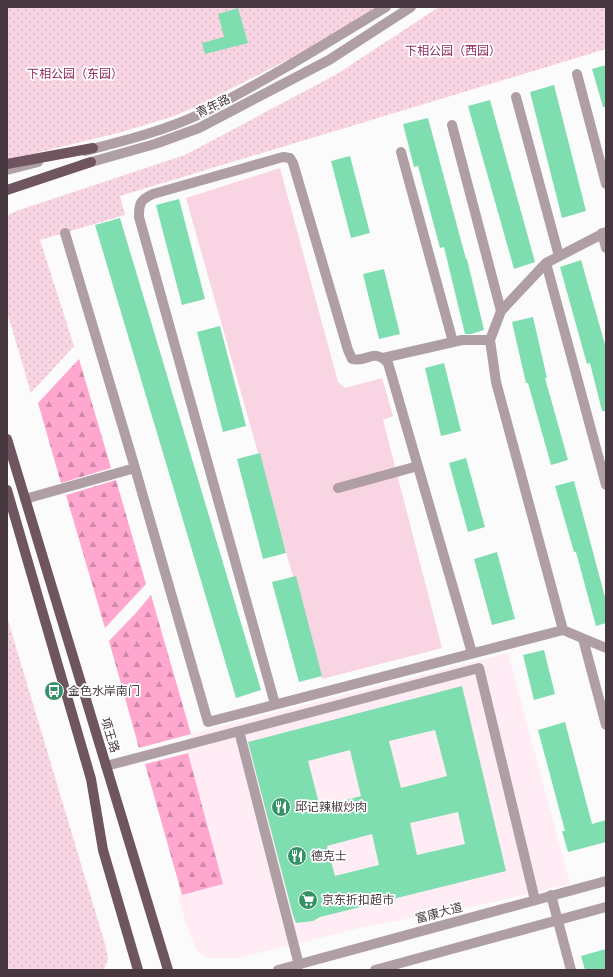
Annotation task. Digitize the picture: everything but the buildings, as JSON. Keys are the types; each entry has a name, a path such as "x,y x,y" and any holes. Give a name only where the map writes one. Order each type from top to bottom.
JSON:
{"main road":[{"path":"7,164 93,148"},
{"path":"7,190 91,162"},
{"name":"项王路","path":"7,439 168,970"},
{"path":"7,490 10,508 91,779 103,850 138,970"}],"street":[{"name":"青年路","path":"7,170 155,131 199,114 268,76 386,7"},
{"name":"青年路","path":"7,186 155,144 199,128 329,60 411,7"},
{"path":"577,74 606,184"},
{"path":"516,97 559,256"},
{"path":"452,125 501,311"},
{"path":"401,152 453,342"},
{"path":"275,704 139,217 139,206 143,199 154,194 283,157 290,158 293,163 348,350 352,359 358,360 374,355 383,358 388,363 472,653"},
{"path":"65,233 213,738"},
{"path":"563,630 496,382 490,340 501,311 546,263 604,233 606,248"},
{"path":"546,263 606,485"},
{"path":"383,358 462,340 490,340"},
{"path":"338,488 418,466"},
{"path":"25,499 135,468"},
{"path":"208,722 563,630 606,648"},
{"path":"583,638 606,726"},
{"path":"106,766 478,668 535,900"},
{"path":"239,731 299,965"},
{"name":"富康大道","path":"278,970 606,881"},
{"path":"551,895 571,970"},
{"path":"375,970 606,907"}],"shaded area":[{"path":"508,653 570,884 480,905 359,928 238,958 207,958 197,951 186,924 178,896 223,884 188,753 191,734"}],"green space":[{"name":"下相公园（东园）","path":"7,7 377,7 301,53 195,107 174,116 122,132 7,160"},
{"name":"下相公园（西园）","path":"439,7 606,7 606,49 120,196 125,215 40,240 74,346 31,393 7,312 7,216 16,211 185,155 337,74"},
{"path":"280,168 338,382 345,388 382,378 393,416 383,420 442,648 322,679 186,198"},
{"path":"79,359 111,468 61,483 38,403"},
{"path":"116,480 146,584 105,628 66,495"},
{"path":"151,595 191,734 139,748 109,641"},
{"path":"7,617 105,944 108,958 104,970 7,970"},
{"path":"188,753 223,884 182,895 145,764"}],"place":[{"name":"金色水岸南门","path":"54,691"},
{"name":"邱记辣椒炒肉","path":"281,807"},
{"name":"德克士","path":"297,856"},
{"name":"京东折扣超市","path":"308,900"}]}
